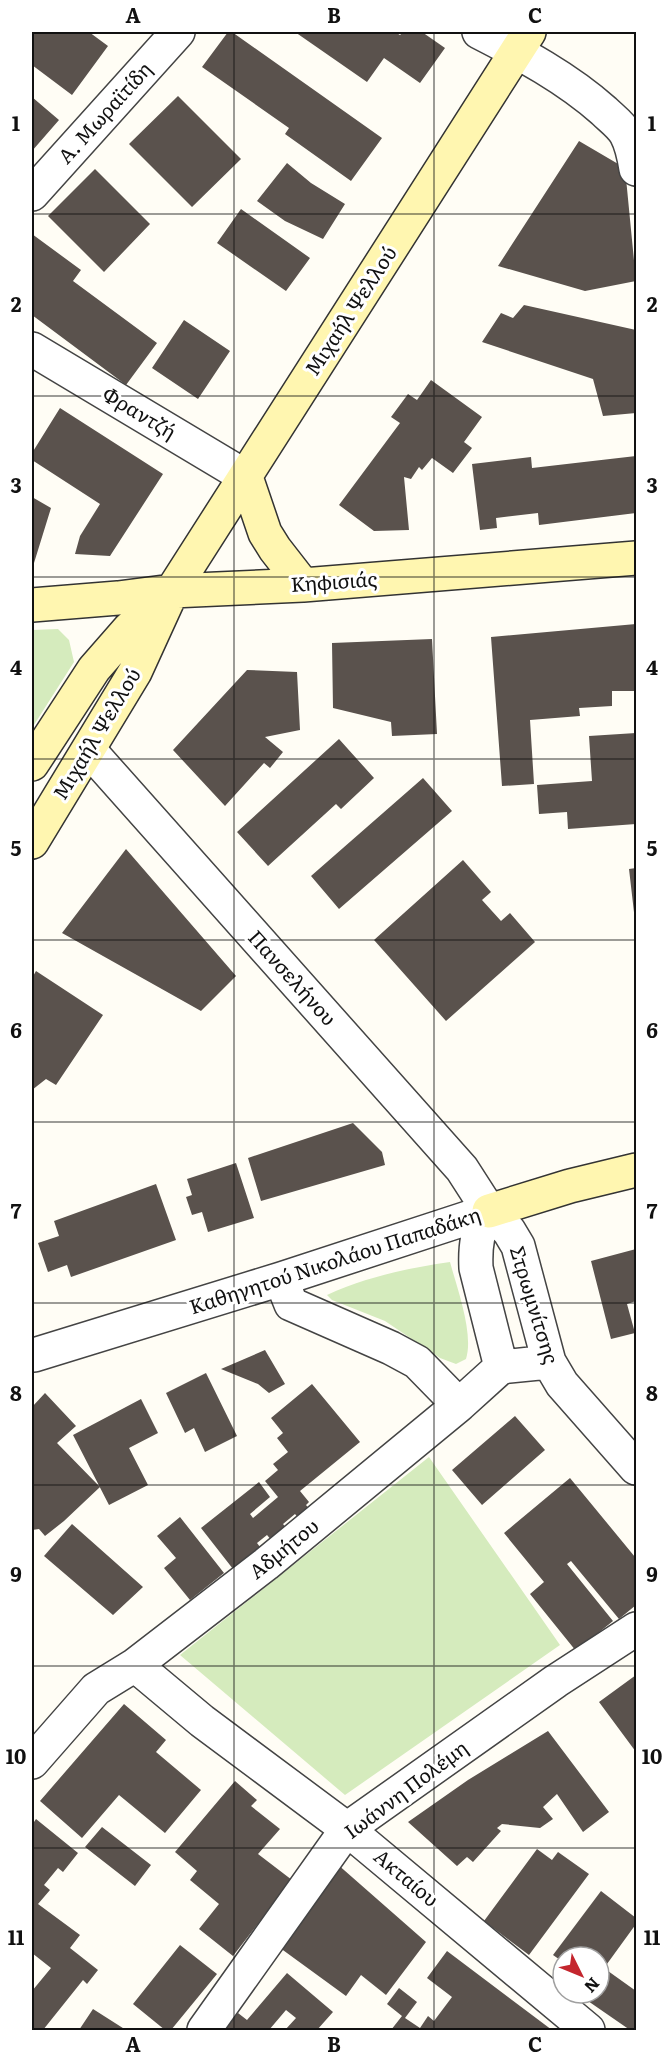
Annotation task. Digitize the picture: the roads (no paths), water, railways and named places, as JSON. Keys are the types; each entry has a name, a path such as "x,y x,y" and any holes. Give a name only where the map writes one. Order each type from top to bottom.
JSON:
{"main road":[{"name":"Μιχαήλ Ψελλού","path":"32,842 135,672 172,591 523,41"},
{"path":"246,477 265,533 274,549 303,585"},
{"name":"Κηφισιάς","path":"32,605 172,591 303,585 636,558"},
{"name":"Μιχαήλ Ψελλού","path":"32,764 94,669 129,629 172,591"},
{"name":"Καθηγητού Νικολάου Παπαδάκη","path":"489,1211 570,1186 636,1170"}],"street":[{"name":"Α. Μωραϊτίδη","path":"32,194 178,32"},
{"path":"479,32 523,41 625,132 633,149 636,169"},
{"name":"Φραντζή","path":"32,349 246,477"},
{"name":"Πανσελήνου","path":"89,750 462,1169 489,1211"},
{"name":"Καθηγητού Νικολάου Παπαδάκη","path":"34,1354 281,1279 489,1211"},
{"name":"Στρωμνίτσης","path":"501,1367 476,1268 475,1253 480,1226 489,1211 509,1231 518,1246 549,1362 562,1384 636,1468"},
{"path":"281,1279 291,1304 391,1348 417,1362 459,1405"},
{"path":"501,1367 549,1362"},
{"name":"Αδμήτου","path":"32,1762 96,1689 135,1665 266,1564 459,1405 501,1367"},
{"name":"Ιωάννη Πολέμη","path":"204,2031 347,1829 556,1681 636,1629"},
{"name":"Ακταίου","path":"135,1665 202,1721 347,1829 588,2031"}]}
